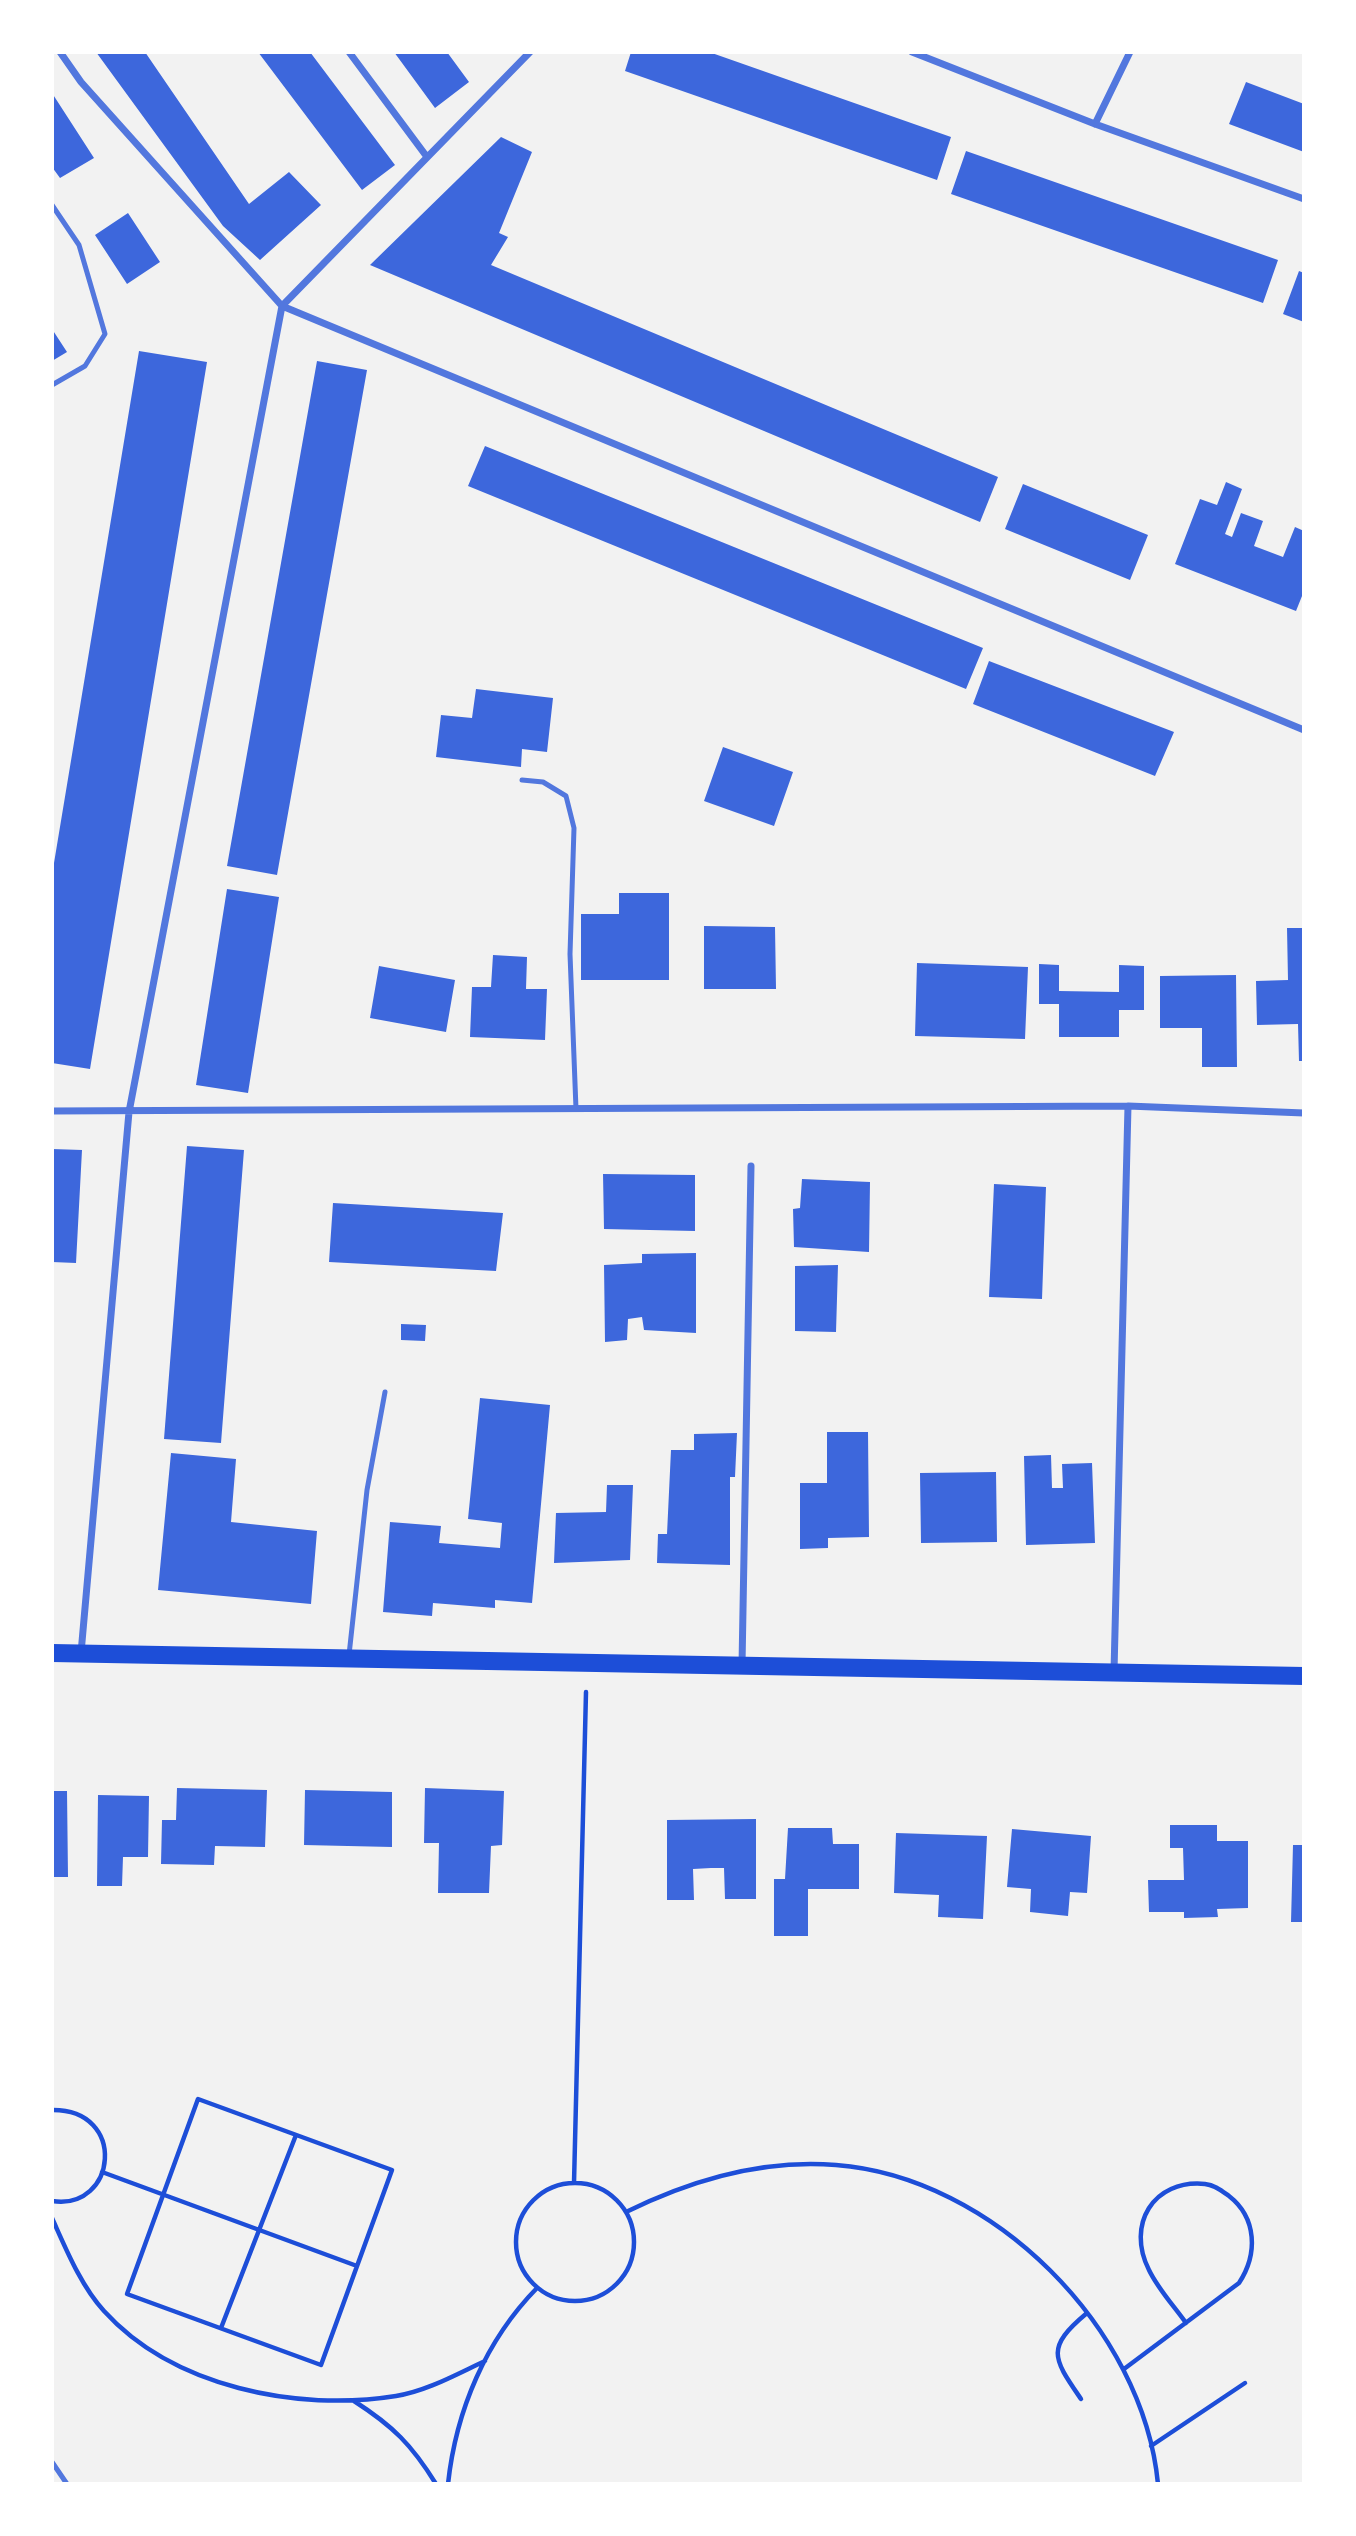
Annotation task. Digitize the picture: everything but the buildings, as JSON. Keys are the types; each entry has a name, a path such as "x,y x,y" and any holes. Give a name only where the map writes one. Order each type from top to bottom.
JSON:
{"main road":[{"path":"52,1653 1304,1676"}],"street":[{"path":"60,52 81,82 282,306 1304,730"},
{"path":"349,52 427,156"},
{"path":"80,1653 129,1112 282,306 530,52"},
{"path":"912,52 1095,124 1304,199"},
{"path":"1095,124 1130,52"},
{"path":"52,1111 1128,1106 1304,1113"},
{"path":"1114,1672 1128,1106"},
{"path":"742,1666 751,1166"}],"lane":[{"path":"52,205 79,245 105,334 85,366 52,385"},
{"path":"523,780 543,782 566,796 574,828 570,954 576,1110"},
{"path":"348,1658 367,1490 385,1392"},
{"path":"52,2462 67,2483"}],"path":[{"path":"574,2183 586,1663"},
{"path":"198,2099 296,2135 392,2170 321,2365 127,2294 198,2099"},
{"path":"52,2110 68,2110 94,2124 106,2151 102,2172 89,2192 75,2200 52,2201"},
{"path":"221,2328 296,2135"},
{"path":"626,2212 681,2188 748,2170 795,2164 838,2165 884,2174 928,2188 1008,2234 1044,2264 1087,2313 1124,2369 1151,2446 1158,2483"},
{"path":"102,2172 357,2266"},
{"path":"574,2183 594,2186 612,2196 626,2212 634,2245 631,2263 622,2279 608,2292 573,2302 555,2298 537,2288 524,2272 516,2253 517,2232 523,2213 536,2197 554,2187 574,2183"},
{"path":"1124,2369 1240,2283 1253,2248 1244,2212 1219,2188 1206,2184 1179,2188 1162,2195 1142,2216 1140,2227 1148,2270 1186,2323"},
{"path":"52,2218 67,2253 103,2310 148,2351 218,2385 353,2400 398,2396 440,2382 485,2361"},
{"path":"448,2483 456,2437 466,2402 485,2361 516,2309 537,2288"},
{"path":"1081,2399 1058,2362 1056,2348 1065,2331 1087,2313"},
{"path":"1151,2446 1245,2383"},
{"path":"353,2400 388,2423 414,2448 436,2483"}]}
